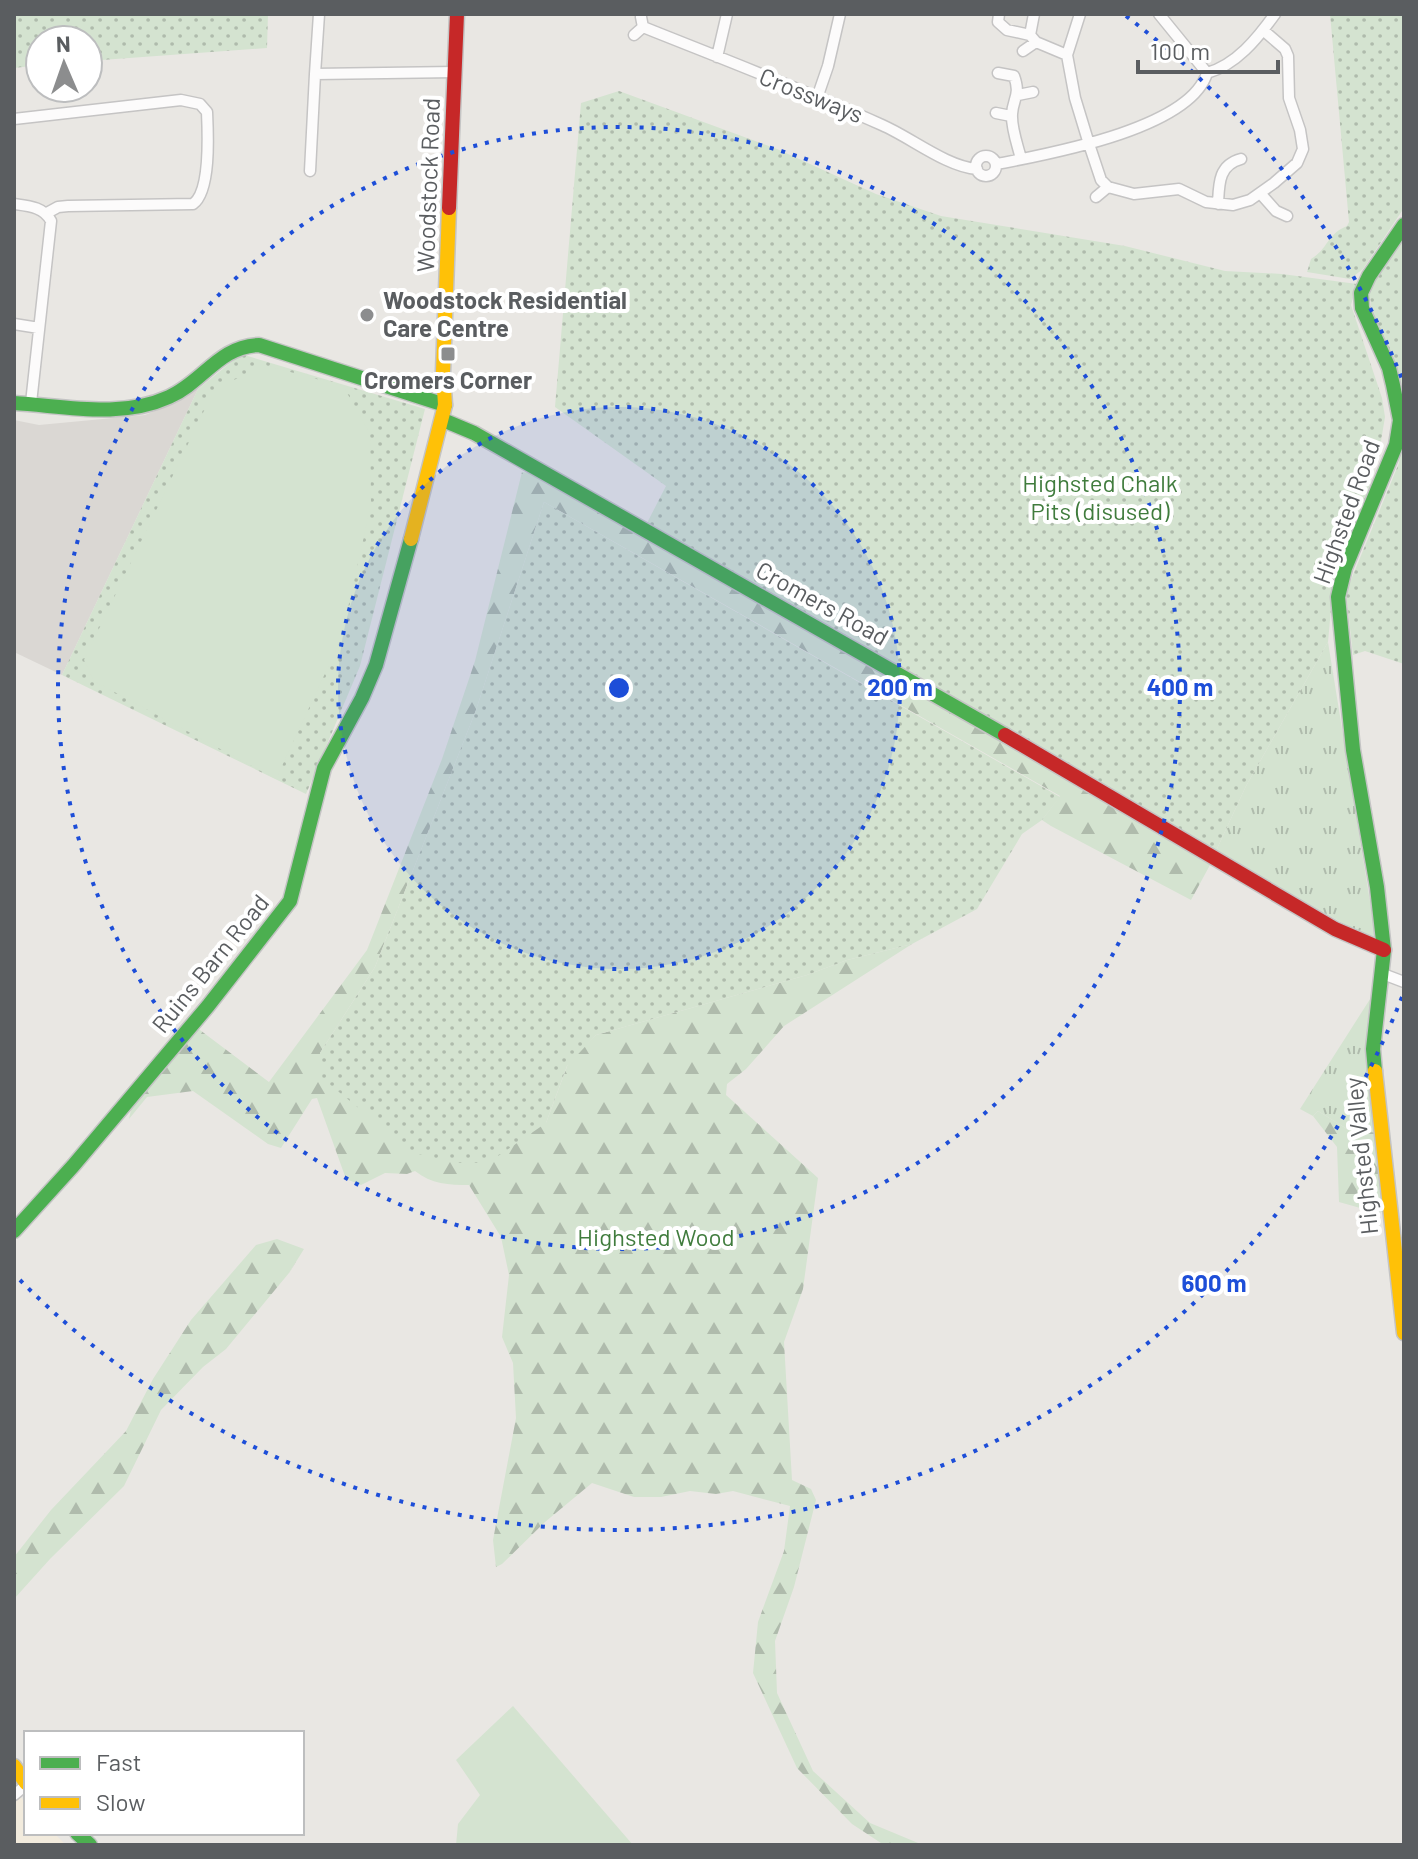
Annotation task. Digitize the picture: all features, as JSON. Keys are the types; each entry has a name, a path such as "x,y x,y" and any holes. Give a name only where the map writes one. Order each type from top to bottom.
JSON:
{"street":[{"path":"310,171 319,14"},
{"name":"Woodstock Road","path":"444,413 457,14"},
{"path":"717,57 727,14"},
{"path":"817,98 840,14"},
{"path":"999,14 998,22 1003,27 1067,55"},
{"path":"1023,51 1033,38 1034,14"},
{"path":"1080,14 1067,55 1075,98 1101,180 1108,187 1134,194 1179,189 1206,202 1218,204 1240,204 1260,193 1297,163 1303,149 1288,88 1288,56 1285,49 1263,30"},
{"path":"1159,14 1207,73"},
{"name":"Crossways","path":"634,35 642,22 717,57 883,125 987,176 996,170 997,164 1089,144 1155,120 1178,108 1195,95 1207,73 1228,66 1275,14"},
{"path":"315,74 455,72"},
{"path":"998,73 1014,76 1018,95 1011,116 1021,159"},
{"path":"1018,95 1033,92"},
{"path":"14,119 181,100 200,104 207,112 205,182 200,199 193,204 68,206 47,213"},
{"path":"996,113 1011,116"},
{"path":"1218,204 1219,181 1223,171 1230,163 1241,159"},
{"path":"1096,197 1108,187"},
{"path":"1260,193 1276,211 1287,216"},
{"path":"14,204 47,213 52,229 31,403"},
{"name":"Highsted Road","path":"1383,974 1384,950 1377,887 1353,750 1338,597 1345,568 1396,445 1400,420 1393,385 1389,368 1362,308 1361,293 1404,225"},
{"path":"14,324 39,328"},
{"name":"Cromers Road","path":"14,403 120,409 155,402 190,385 231,349 246,344 262,346 444,413 487,441 900,674 1335,929 1384,950"},
{"name":"Ruins Barn Road","path":"14,1231 208,1006 290,901 324,768 376,665 444,413"},
{"path":"1383,974 1404,982"},
{"name":"Highsted Valley","path":"1383,974 1373,1049 1404,1333"}],"shaded area":[{"path":"198,389 62,675 14,652 14,420 39,425 145,415"},
{"path":"14,1788 24,1801 24,1835 56,1835 66,1845 14,1845"}],"green space":[{"path":"14,14 268,14 267,48 104,60 104,24 24,24 24,67 14,68"},
{"path":"1330,14 1404,14 1404,208 1363,269 1350,279 1307,272 1311,259 1349,222"},
{"name":"Highsted Chalk Pits (disused)","path":"619,91 777,149 876,194 941,216 1125,246 1225,271 1282,274 1357,284 1351,305 1382,398 1385,417 1380,447 1366,498 1333,587 1328,642 1246,786 1215,853 647,523 666,486 555,407 581,103"},
{"path":"1404,233 1404,410 1380,343 1370,290 1375,273"},
{"path":"241,354 425,409 360,666 306,794 62,675 198,389"},
{"path":"264,365 343,386 370,433 371,505 341,639 276,779 94,681 84,660 214,390"},
{"path":"1404,425 1404,664 1365,651 1353,655 1346,592 1399,463"},
{"name":"Highsted Wood","path":"522,472 530,473 728,583 1162,837 1209,859 1210,865 1191,900 1051,826 1042,820 1060,796 544,502 476,710 375,967 320,1053 546,1123 569,1061 596,1035 807,975 847,960 912,944 784,1026 746,1069 727,1084 726,1095 818,1178 803,1289 784,1342 792,1480 811,1489 816,1500 794,1587 775,1641 777,1693 813,1771 870,1823 923,1845 884,1845 852,1824 797,1768 753,1673 758,1622 784,1551 790,1506 733,1491 716,1494 690,1491 661,1497 634,1497 592,1483 496,1567 493,1540 516,1418 513,1363 502,1337 509,1275 501,1237 469,1185 440,1183 415,1171 407,1174 385,1173 361,1185 346,1179 317,1098 312,1099 281,1148 268,1144 193,1091 147,1097 129,1119 133,1100 196,1027 269,1082 367,950 442,759 475,661"},
{"path":"544,502 1060,797 1042,820 1022,834 977,909 912,944 847,960 807,975 596,1035 567,1066 546,1123 488,1163 456,1163 414,1153 318,1075 320,1053 375,967 476,710"},
{"path":"1328,642 1375,941 1215,853 1246,786"},
{"path":"1372,996 1378,1133 1347,1129 1318,1111 1313,1116 1300,1109"},
{"path":"1318,1111 1347,1129 1378,1133 1385,1211 1378,1213 1339,1202 1337,1147 1313,1116"},
{"path":"277,1239 304,1249 289,1273 226,1349 203,1367 161,1410 124,1486 14,1599 14,1557 51,1510 126,1431 153,1379 191,1320 256,1245"},
{"path":"513,1706 633,1845 456,1845 458,1824 480,1795 456,1760"}],"traffic: fast":[{"path":"1375,1071 1373,1049 1384,950 1377,887 1353,750 1338,597 1345,568 1396,445 1400,420 1393,385 1389,368 1362,308 1361,293 1404,225"},
{"path":"14,403 93,409 151,404 192,383 233,351 259,345 445,405"},
{"path":"443,420 474,433 1005,735"},
{"path":"14,1231 208,1006 290,901 324,768 376,665 411,539"},
{"path":"79,1835 90,1845"}],"traffic: slow":[{"path":"411,539 445,405 443,372 449,208"},
{"path":"1375,1071 1404,1333"},
{"path":"14,1766 24,1780"}],"traffic: jam":[{"path":"449,208 457,14"},
{"path":"1005,735 1335,929 1384,950"}],"place":[{"name":"Woodstock Residential Care Centre","path":"367,315"},
{"name":"Cromers Corner","path":"448,354"}]}
